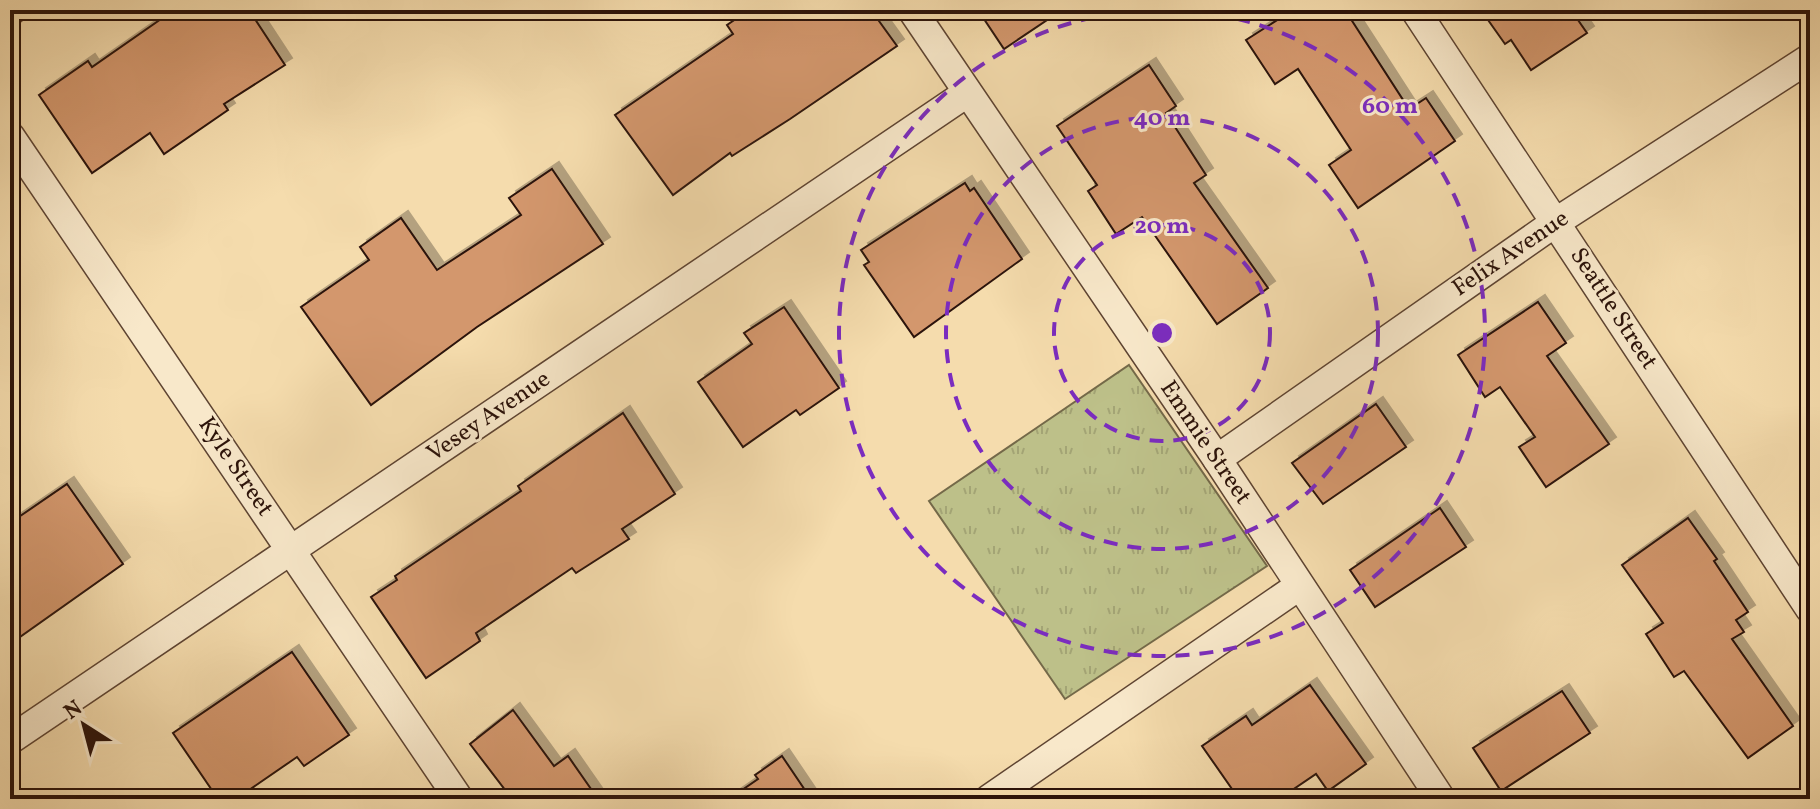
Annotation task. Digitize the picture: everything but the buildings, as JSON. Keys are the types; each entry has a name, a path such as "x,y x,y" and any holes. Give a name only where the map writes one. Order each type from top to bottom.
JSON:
{"street":[{"name":"Emmie Street","path":"912,10 1217,459 1441,799"},
{"name":"Seattle Street","path":"1415,10 1810,609"},
{"name":"Felix Avenue","path":"1217,459 1556,222 1810,58"},
{"name":"Vesey Avenue","path":"10,740 967,93"},
{"name":"Kyle Street","path":"10,136 459,799"},
{"path":"989,799 1299,586"}],"green space":[{"path":"1129,365 1267,566 1065,699 929,501"}]}
